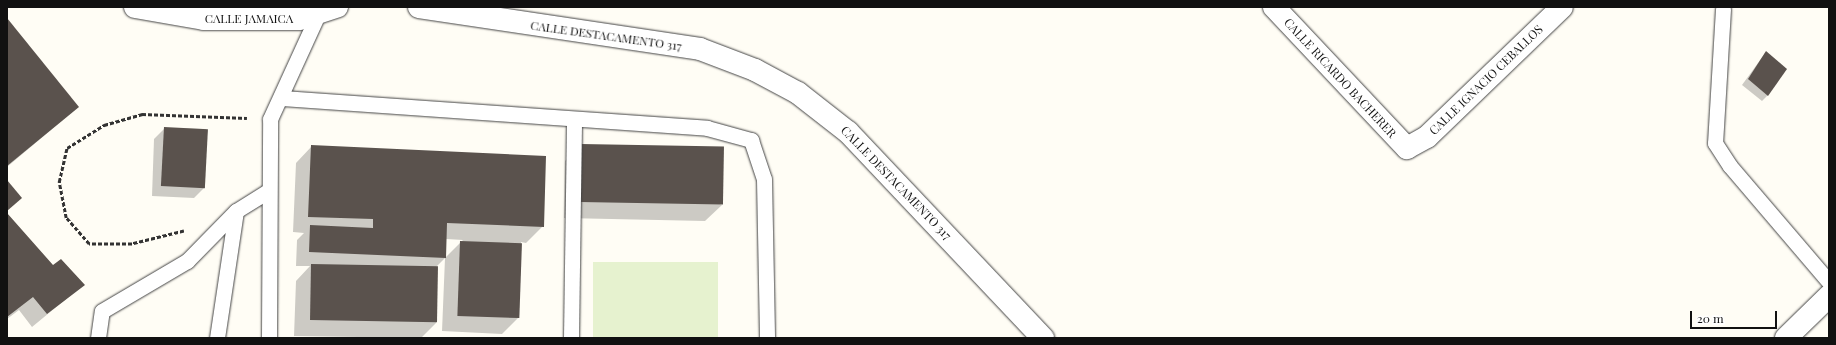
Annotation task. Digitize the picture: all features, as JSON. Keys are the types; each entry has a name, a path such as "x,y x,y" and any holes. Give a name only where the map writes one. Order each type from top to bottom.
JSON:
{"street":[{"name":"CALLE JAMAICA","path":"135,7 204,19 299,19 328,11"},
{"name":"CALLE DESTACAMENTO 317","path":"419,7 700,49 755,70 798,93 848,132 1043,338"},
{"name":"CALLE RICARDO BACHERER","path":"1274,7 1407,148"},
{"name":"CALLE IGNACIO CEBALLOS","path":"1407,148 1427,137 1562,7"},
{"path":"1786,338 1829,296"}],"lane":[{"path":"1723,9 1715,143 1730,166 1829,282"},
{"path":"269,338 270,119 328,11"},
{"path":"282,98 574,121 706,128 751,140 764,179 767,338"},
{"path":"572,338 574,121"},
{"path":"98,338 102,311 187,261 236,211 269,190"},
{"path":"217,338 236,211"}],"path":[{"path":"192,227 132,244 89,244 66,218 59,182 67,148 104,125 142,114 270,119"}],"green space":[{"path":"593,262 718,262 718,338 593,338"}],"building":[{"path":"7,18 79,107 7,166"},
{"path":"1766,51 1787,69 1768,96 1748,79"},
{"path":"164,127 208,129 205,188 161,186"},
{"path":"581,144 724,146 723,204 580,202"},
{"path":"311,145 546,156 544,227 447,223 446,258 309,252 310,225 373,228 373,219 308,217"},
{"path":"7,180 22,198 7,211"},
{"path":"7,213 53,265 61,259 85,285 47,314 33,297 7,317"},
{"path":"460,241 522,243 519,318 457,316"},
{"path":"311,264 438,266 437,322 310,320"}]}
